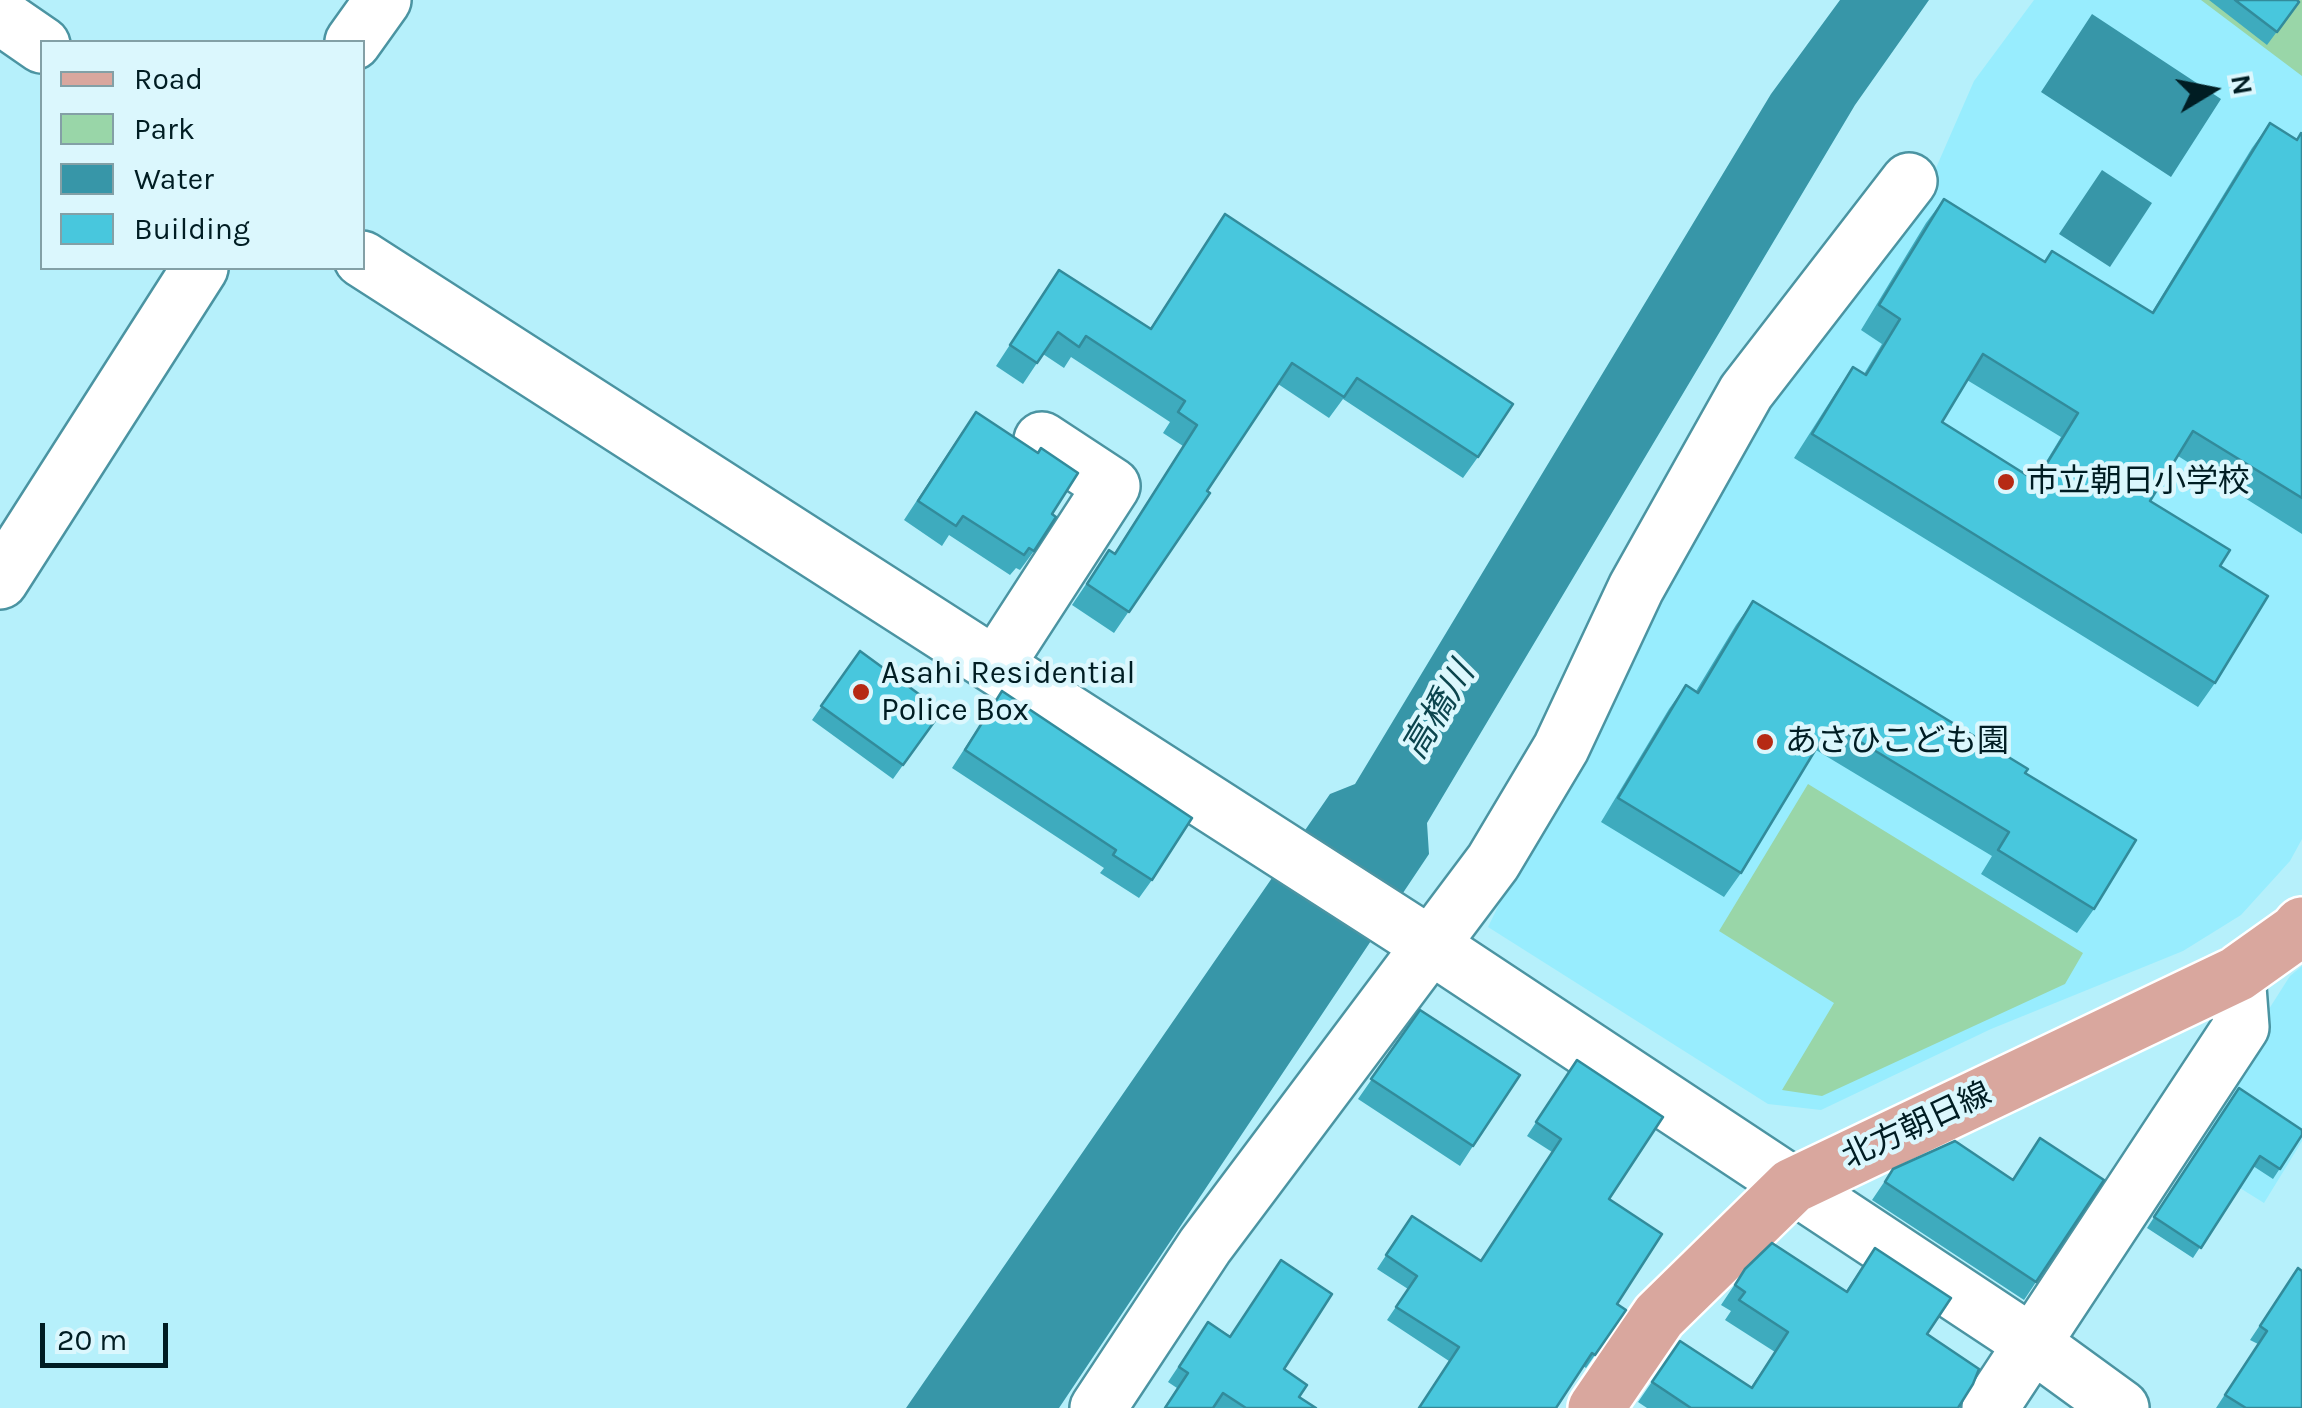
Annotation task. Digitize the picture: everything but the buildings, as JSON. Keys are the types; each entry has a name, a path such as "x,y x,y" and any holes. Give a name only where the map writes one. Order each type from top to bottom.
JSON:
{"main road":[{"name":"北方朝日線","path":"1596,1408 1659,1316 1792,1186 2237,974 2302,925"}],"street":[{"path":"354,40 384,0"},
{"path":"0,16 40,45"},
{"path":"1098,1408 1205,1246 1420,938 1493,862 1560,748 1636,588 1746,392 1910,181"},
{"path":"365,261 1420,938 2033,1344 2121,1408"},
{"path":"0,581 199,270"},
{"path":"996,665 1112,486 1042,440"},
{"path":"1990,1408 2241,1027 2237,974"}],"shaded area":[{"name":"市立朝日小学校","path":"2034,0 2302,0 2302,839 2290,861 2241,915 2183,951 1991,1029 1821,1110 1768,1104 1488,927 1663,569 1757,395 1929,184 1974,81"},
{"path":"2302,966 2302,1141 2264,1203 2179,1150 2290,976"}],"green space":[{"path":"2201,0 2302,0 2302,76"},
{"path":"1808,784 2083,953 2065,984 1822,1096 1782,1090 1834,1003 1719,931"}],"water":[{"name":"高橋川","path":"1840,0 1929,0 1855,105 1427,823 1429,854 1059,1408 906,1408 1330,794 1355,784 1771,94"},
{"path":"2092,14 2221,99 2171,177 2041,92"},
{"path":"2102,170 2152,203 2110,267 2059,234"}],"place":[{"name":"市立朝日小学校","path":"2006,482"},
{"name":"Asahi Residential Police Box","path":"861,692"},
{"name":"あさひこども園","path":"1765,742"}]}
